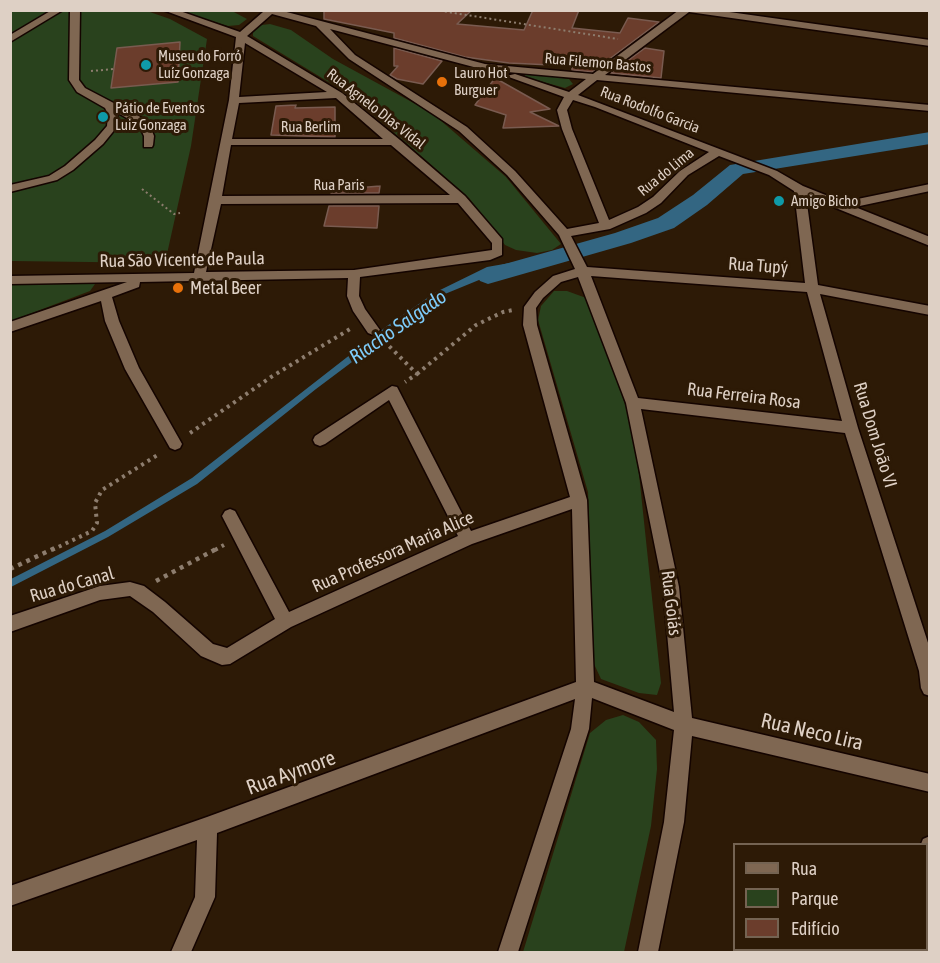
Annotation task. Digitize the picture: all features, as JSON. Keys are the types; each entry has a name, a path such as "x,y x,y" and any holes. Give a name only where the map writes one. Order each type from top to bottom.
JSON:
{"street":[{"path":"10,39 59,10"},
{"path":"75,10 74,80 81,90 144,123 149,136 148,145"},
{"name":"Rua Agnelo DIas Vidal","path":"167,10 241,36 338,95 461,199 498,242 500,248 494,255 354,274"},
{"path":"606,226 567,129 562,110 570,96 686,10"},
{"path":"691,10 930,43"},
{"path":"200,277 227,142 241,36 269,11"},
{"name":"Rua Filemon Bastos","path":"269,11 485,67 930,108"},
{"name":"Rua Goiás","path":"320,24 352,57 463,129 511,173 567,238 581,267 633,403 671,587 684,724 674,822 648,952"},
{"name":"Rua Rodolfo Garcia","path":"485,67 599,105 773,173 799,189 930,242"},
{"path":"234,100 338,95"},
{"path":"10,189 53,178 84,156 112,126 113,114 109,105"},
{"name":"Rua Berlim","path":"227,142 396,142"},
{"name":"Rua do Lima","path":"567,238 606,226 642,210 657,200 684,172 717,152"},
{"path":"843,206 930,187"},
{"name":"Rua Dom João VI","path":"799,189 812,288 851,428 929,677"},
{"path":"910,190 930,198"},
{"name":"Rua Paris","path":"216,200 461,199"},
{"path":"508,952 580,729 585,687 579,500 530,325 530,307 538,295 557,279 581,267"},
{"name":"Rua Tupý","path":"581,267 812,288 930,311"},
{"path":"354,274 353,296 359,310 373,330"},
{"name":"Rua São Vicente de Paula","path":"10,280 354,274"},
{"path":"10,327 150,279"},
{"path":"105,293 112,321 132,369 175,444"},
{"path":"320,441 392,391 467,539"},
{"name":"Rua Ferreira Rosa","path":"633,403 851,428"},
{"name":"Rua Professora Maria Alice","path":"230,656 285,622 467,539 579,500"},
{"path":"230,516 285,622"},
{"name":"Rua do Canal","path":"10,624 119,588 138,591 207,650 222,657 230,656"},
{"name":"Rua Neco Lira","path":"585,687 684,724 930,783"},
{"name":"Rua Aymore","path":"10,896 207,828 585,687"},
{"path":"181,952 204,897 207,828"},
{"path":"928,869 930,846"}],"path":[{"path":"435,10 641,42"},
{"path":"81,72 114,69"},
{"path":"142,189 174,214 180,213"},
{"path":"392,391 417,374 476,326 503,312 530,307"},
{"path":"392,349 417,374"},
{"path":"138,591 240,536"}],"green space":[{"name":"Pátio de Eventos Luiz Gonzaga","path":"10,11 147,11 170,19 207,39 191,146 165,263 11,261"},
{"path":"178,11 232,11 247,19 239,25 228,26"},
{"path":"270,24 291,30 333,59 432,113 506,177 561,244 552,250 537,253 516,250 505,245 469,198 345,92 253,36 253,31 262,25"},
{"path":"525,74 569,79 573,84 565,88 525,77"},
{"path":"88,282 95,284 90,291 11,321 11,284"},
{"path":"554,291 567,291 589,299 596,313 628,414 639,474 661,683 657,695 639,693 601,679 594,664 588,492 538,320 541,306"},
{"path":"623,715 639,722 656,740 657,769 651,826 624,952 523,952 590,733 606,720"}],"water":[{"path":"521,261 526,269 479,280 440,296 316,389 197,484 108,537 11,587 11,579 105,531 192,478 387,326 436,292 487,267"}],"building":[{"path":"324,10 472,10 457,24 524,30 533,10 579,10 572,28 620,33 628,18 659,22 592,72 572,70 572,66 509,63 465,57 394,38 394,33 324,19"},
{"name":"Museu do Forró Luíz Gonzaga","path":"180,42 178,82 111,88 117,48"},
{"path":"394,48 442,61 423,84 397,79 390,75 398,66 394,66"},
{"path":"645,48 664,51 661,78 611,73"},
{"path":"495,78 550,109 530,112 559,126 503,128 506,115 475,105"},
{"path":"296,105 295,108 335,107 335,137 271,135 276,106"},
{"path":"380,186 379,193 331,193 332,190"},
{"path":"329,206 379,206 377,228 324,226"}],"waterway":[{"name":"Riacho Salgado","path":"488,276 623,238 666,223 700,200 737,169 930,138"}],"place":[{"name":"Museu do Forró Luíz Gonzaga","path":"146,65"},
{"name":"Lauro Hot Burguer","path":"442,82"},
{"name":"Pátio de Eventos Luiz Gonzaga","path":"103,117"},
{"name":"Amigo Bicho","path":"779,201"},
{"name":"Metal Beer","path":"178,288"}]}
